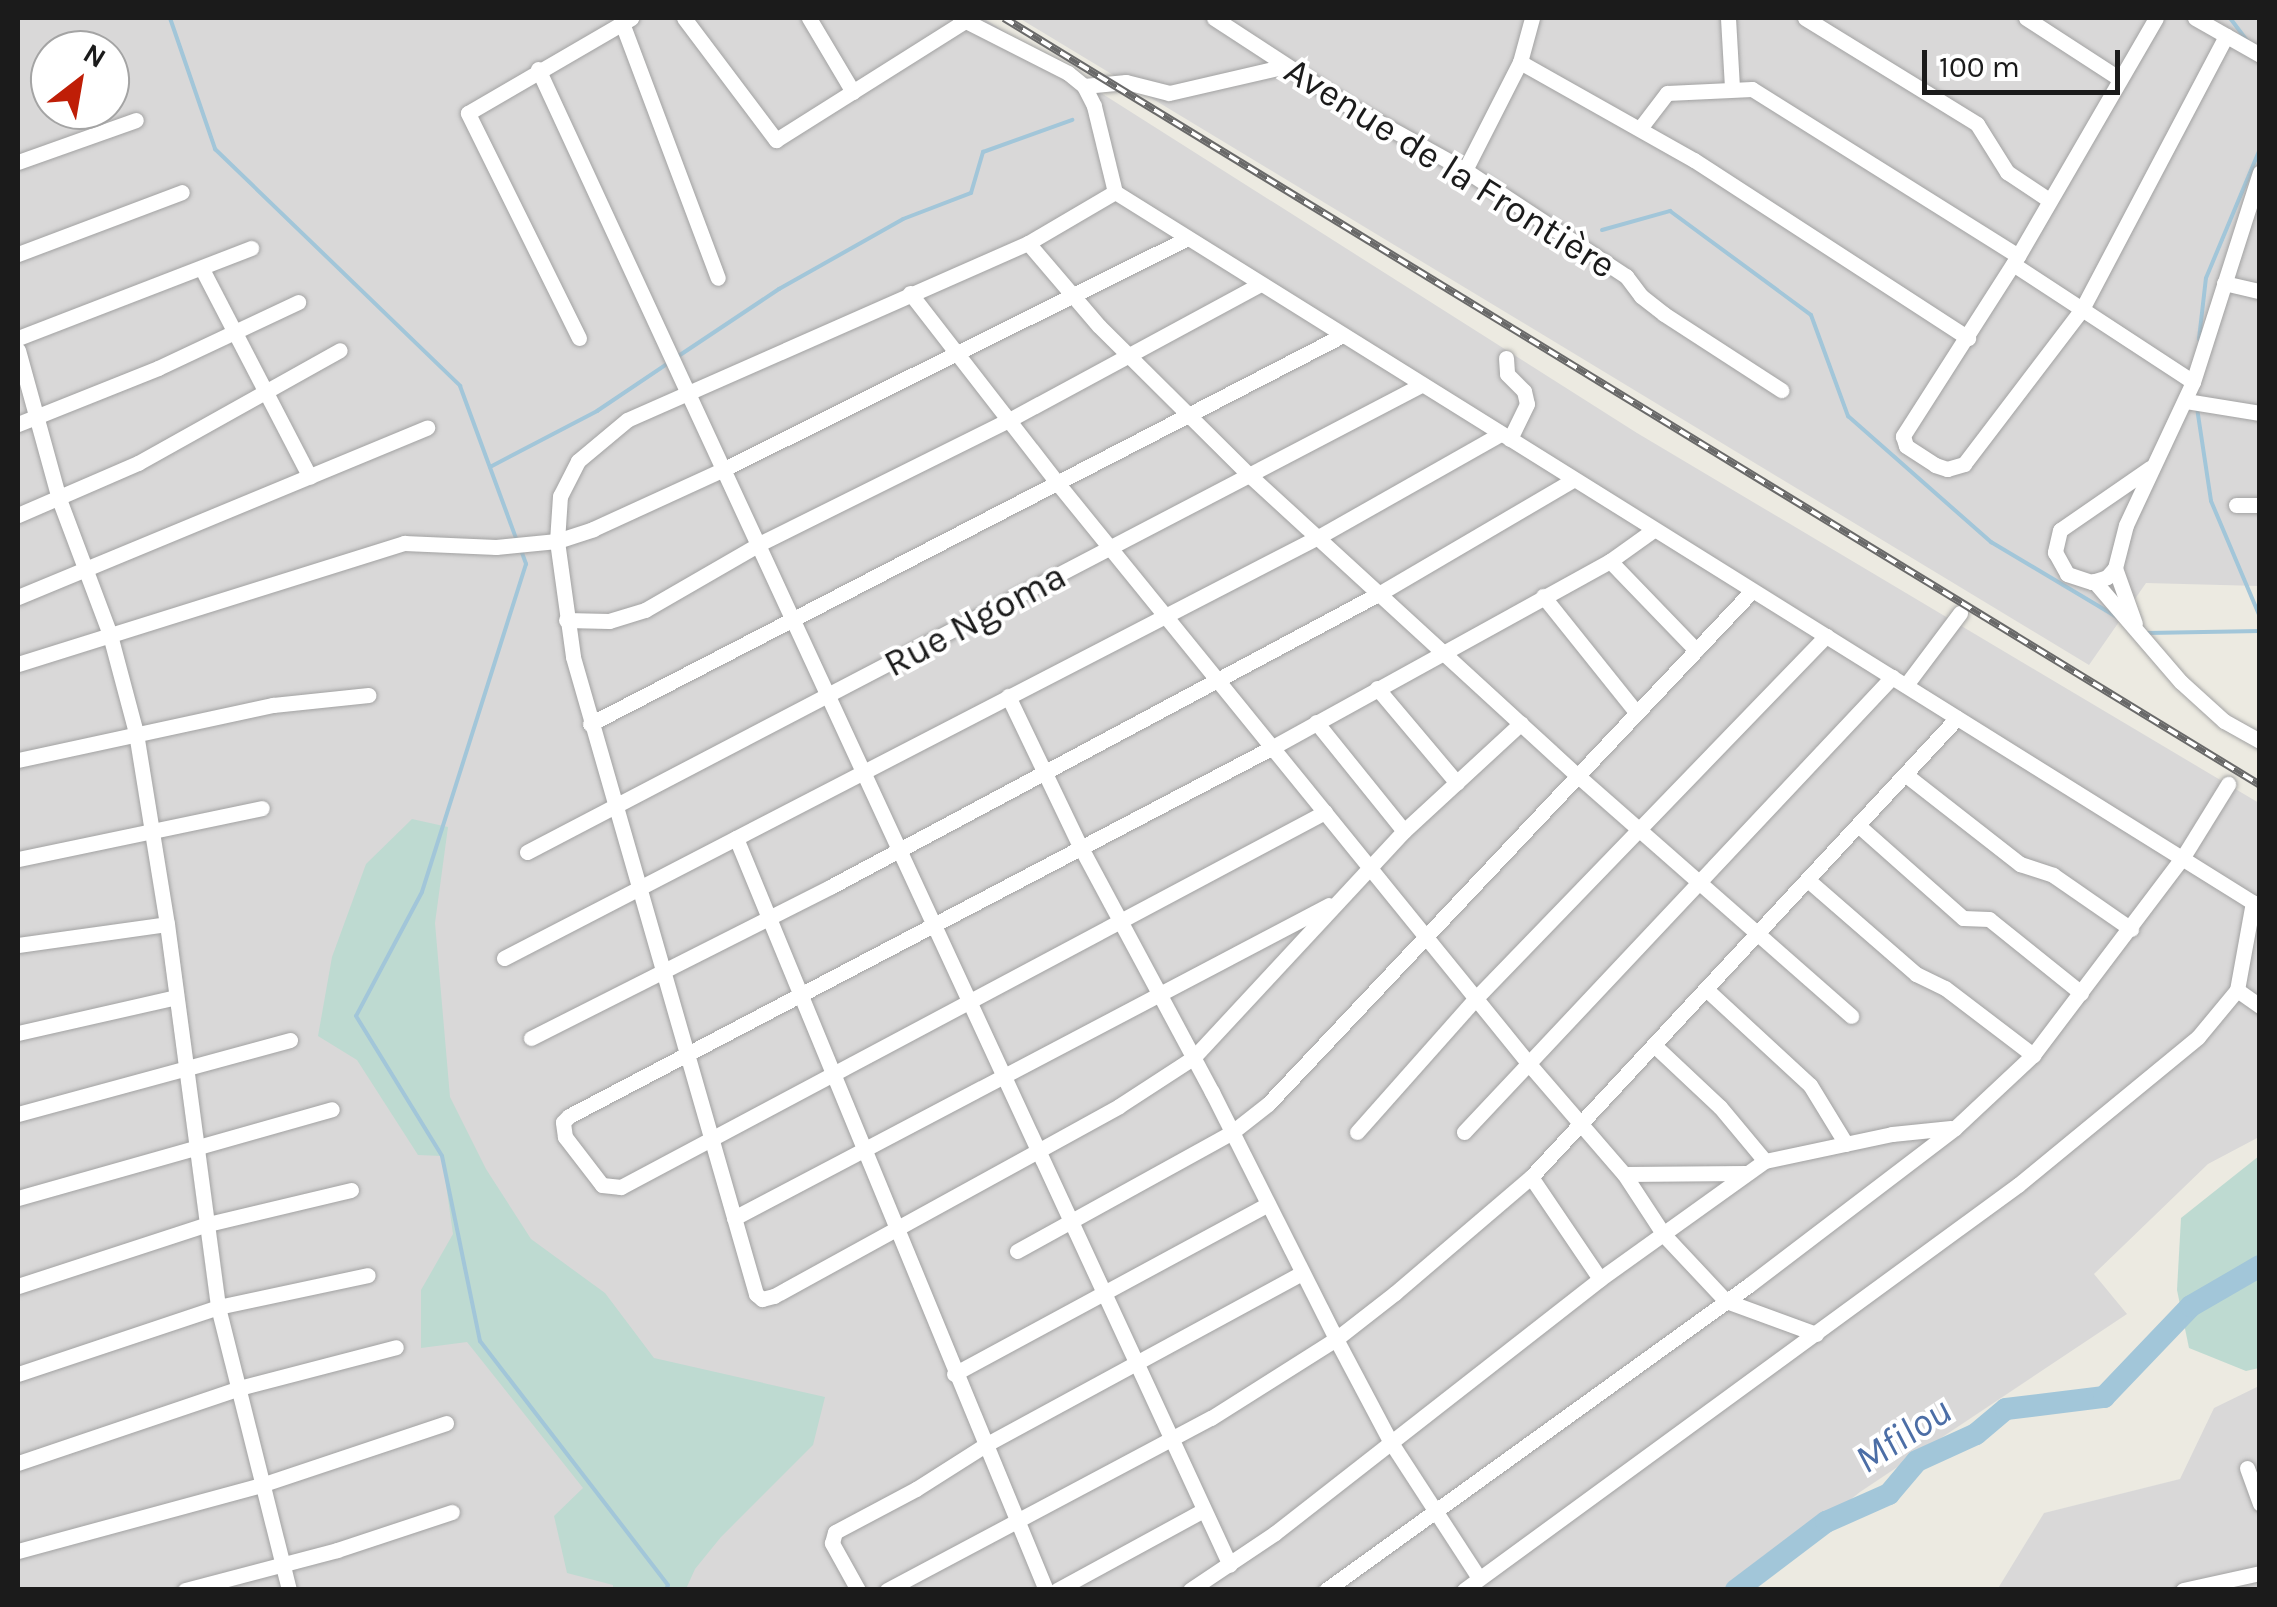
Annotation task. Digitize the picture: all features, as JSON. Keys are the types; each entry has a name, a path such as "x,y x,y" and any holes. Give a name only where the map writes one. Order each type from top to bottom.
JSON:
{"street":[{"path":"808,18 853,92"},
{"name":"Avenue de la Frontière","path":"1214,18 1286,66 1465,170 1626,276 1641,296 1664,314 1781,390"},
{"path":"1465,170 1520,62 1532,18"},
{"path":"1728,18 1732,88"},
{"path":"1805,18 1977,124 2007,172 2050,200"},
{"path":"2026,18 2120,79"},
{"path":"2156,18 2016,260 1902,436 1906,446 1947,470 1972,455 2082,309 2226,36"},
{"path":"2196,18 2260,55"},
{"path":"688,20 776,140 962,19 1068,74 1084,86 1094,106 1115,192 1652,531 2256,904 2237,990 2198,1037 2078,1137 1464,1590"},
{"path":"579,338 468,114 538,69 627,20 718,278"},
{"path":"1520,62 1640,127 1968,338"},
{"path":"1084,86 1126,82 1169,93 1286,66"},
{"path":"538,69 722,470 760,543 1134,1366 1230,1565"},
{"path":"1640,127 1667,93 1732,88 1756,91 2016,260 2193,382"},
{"path":"18,162 136,120"},
{"path":"2140,637 2116,568 2126,524 2186,401 2260,172"},
{"path":"18,254 182,192"},
{"path":"1115,192 1028,244 627,420 578,461 560,496 557,541 566,620 590,724 756,1294 762,1299 774,1296 1119,1106 1193,1058 1404,831 1521,723"},
{"path":"18,664 404,543 496,547 557,541 722,470 1186,239"},
{"path":"1028,244 1071,296 1247,473 1382,592 1577,774 1851,1016"},
{"path":"18,338 251,248"},
{"path":"202,269 310,477"},
{"path":"2224,284 2260,290"},
{"path":"566,620 609,621 645,610 760,543 1009,420 1259,285"},
{"path":"910,293 1059,485 1624,1174 1664,1236 1726,1301 1816,1334"},
{"path":"18,424 236,334 298,302"},
{"path":"590,724 1341,336"},
{"path":"18,350 59,500 110,634 136,733 167,924 218,1308 289,1590"},
{"path":"18,515 59,500 168,448 340,350"},
{"path":"504,958 1506,437 1527,404 1524,391 1507,374 1506,358"},
{"name":"Rue Ngoma","path":"527,852 614,810 1247,473 1421,385"},
{"path":"2186,401 2260,414"},
{"path":"18,597 427,428"},
{"path":"2150,468 2073,518 2055,540 2058,562 2067,574 2094,582 2140,637 2224,721 2260,741"},
{"path":"531,1038 1044,773 1382,592 1573,480"},
{"path":"2236,505 2260,505"},
{"path":"1325,812 712,1140 612,1189 602,1185 562,1129 569,1116 1273,747 1442,650 1610,561 1652,531"},
{"path":"1610,561 1696,650"},
{"path":"2094,582 2116,568"},
{"path":"1017,1252 1231,1132 1302,1072 1752,590"},
{"path":"1543,596 1636,712"},
{"path":"1464,1132 1698,881 1899,681 1960,613"},
{"path":"1357,1132 1476,998 1826,636"},
{"path":"1378,688 1457,783"},
{"path":"18,760 303,700 368,695"},
{"path":"1008,696 1080,846 1336,1340 1390,1441 1479,1578"},
{"path":"887,1590 1168,1439 1336,1340 1531,1177 1957,718"},
{"path":"1316,722 1404,831"},
{"path":"1906,775 2020,864 2053,875 2130,929"},
{"path":"1326,1590 1726,1301 1955,1128 2034,1055 2183,857 2228,784"},
{"path":"18,859 262,808"},
{"path":"1859,826 1963,918 1989,918 2081,994"},
{"path":"736,838 1046,1590"},
{"path":"1809,881 1916,974 1946,988 2034,1055"},
{"path":"734,1218 1158,991 1337,901"},
{"path":"18,946 167,924"},
{"path":"1707,990 1810,1085 1846,1144"},
{"path":"2237,990 2260,1006"},
{"path":"18,1033 176,997"},
{"path":"18,1114 185,1065 290,1040"},
{"path":"1654,1046 1720,1107 1765,1161"},
{"path":"18,1198 332,1109"},
{"path":"1190,1590 1230,1565 1600,1279 1765,1161 1955,1128"},
{"path":"1624,1174 1747,1173"},
{"path":"1531,1177 1600,1279"},
{"path":"18,1286 208,1224 350,1190"},
{"path":"954,1374 1268,1204"},
{"path":"858,1590 832,1543 835,1532 916,1489 987,1444 1302,1273"},
{"path":"18,1374 218,1308 368,1275"},
{"path":"18,1463 239,1388 396,1347"},
{"path":"18,1551 264,1484 446,1423"},
{"path":"2247,1468 2260,1504"},
{"path":"1056,1590 1202,1511"},
{"path":"185,1590 452,1512"},
{"path":"2184,1590 2260,1573"}],"shaded area":[{"path":"18,18 983,18 1637,433 2259,803 2259,1137 2208,1164 2094,1274 2127,1314 1860,1492 1739,1589 18,1589"},
{"path":"1019,18 2259,18 2259,586 2146,583 2089,665"},
{"path":"412,819 448,827 435,923 450,1097 486,1169 531,1239 605,1293 654,1358 825,1397 813,1445 721,1537 695,1569 686,1589 613,1589 613,1585 567,1573 554,1516 583,1488 467,1342 421,1348 421,1290 453,1234 442,1156 418,1155 357,1060 318,1036 332,957 366,864"},
{"path":"2259,1156 2259,1368 2246,1371 2189,1348 2177,1290 2181,1218"},
{"path":"2259,1386 2259,1589 1997,1590 2044,1513 2180,1479 2214,1408"}],"waterway":[{"path":"170,18 215,149 460,386 517,541"},
{"path":"2230,18 2248,42"},
{"path":"677,357 779,289 903,219 971,193 983,152 1072,120"},
{"path":"2199,339 2206,278 2260,149"},
{"path":"1602,230 1670,211 1811,315 1848,416 1991,542 2117,617"},
{"path":"490,467 597,411 670,362"},
{"path":"2197,408 2211,501 2260,617"},
{"path":"521,550 526,564 422,892 356,1016 442,1156 480,1341 668,1585 666,1590"},
{"path":"2147,633 2260,631"},
{"name":"Mfilou","path":"1736,1590 1826,1522 1889,1494 1917,1461 1976,1434 2006,1409 2104,1397 2191,1306 2260,1266"}],"railway":[{"path":"1004,18 2260,785"}]}
